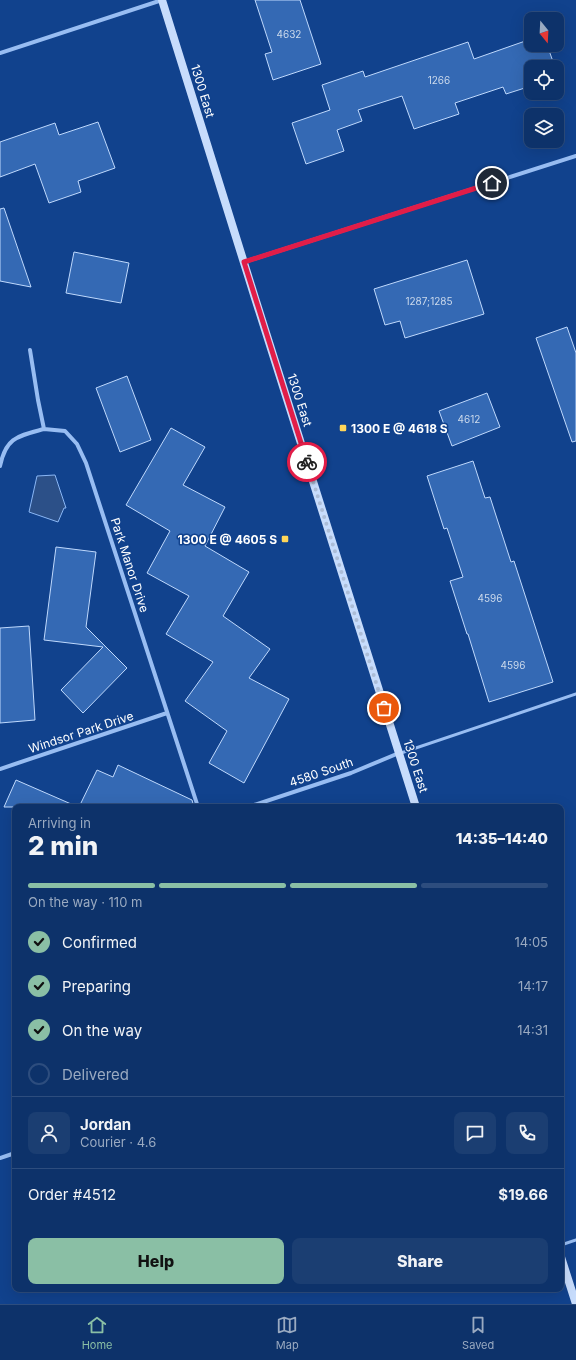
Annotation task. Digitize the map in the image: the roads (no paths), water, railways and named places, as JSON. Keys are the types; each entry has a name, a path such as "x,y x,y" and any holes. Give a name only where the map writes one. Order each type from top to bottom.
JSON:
{"main road":[{"name":"1300 East","path":"162,0 415,804"},
{"path":"564,1266 576,1304"}],"street":[{"path":"0,54 162,0"},
{"path":"244,262 576,156"},
{"path":"0,466 3,453 11,441 22,434 44,429 30,350"},
{"name":"Park Manor Drive","path":"44,429 65,431 77,444 86,463 197,804"},
{"name":"Windsor Park Drive","path":"0,769 167,714"},
{"name":"4580 South","path":"257,804 351,773 399,753"},
{"path":"0,1158 12,1154"}],"lane":[{"path":"399,753 576,694"},
{"path":"564,1243 576,1240"}],"water":[{"path":"55,475 66,508 64,508 58,522 29,512 37,476"}],"place":[{"name":"1300 E @ 4618 S","path":"343,428"},
{"name":"1300 E @ 4605 S","path":"285,539"}]}
